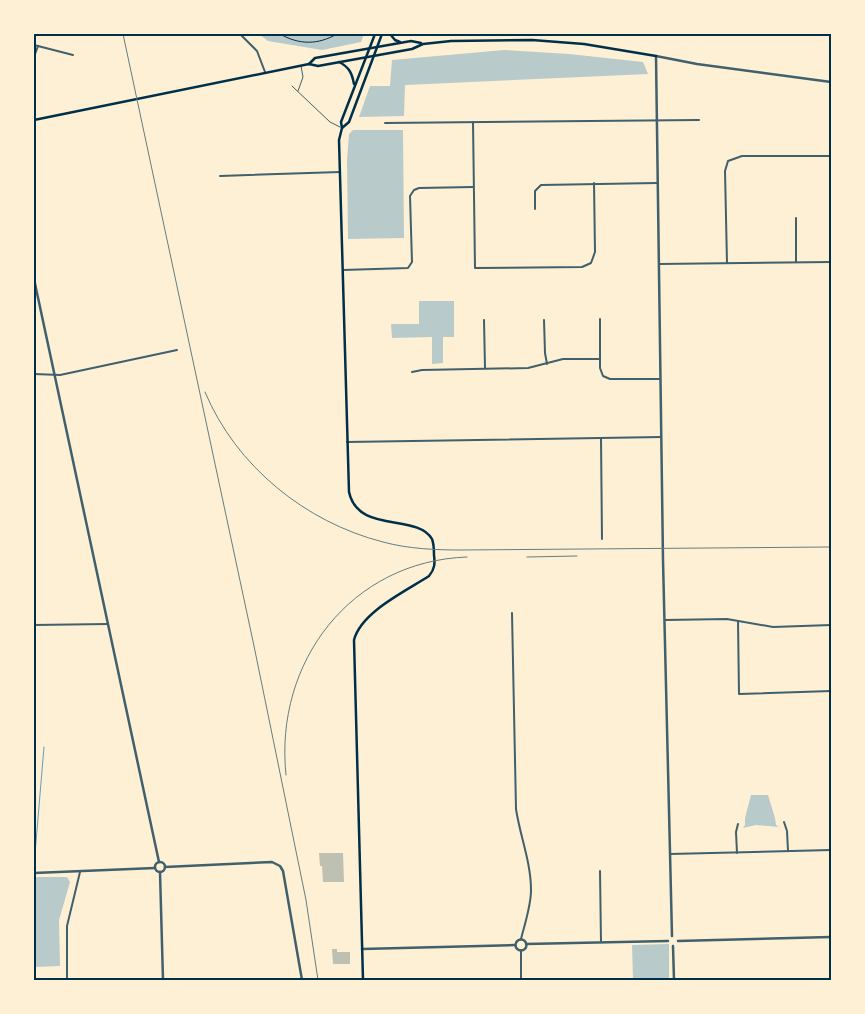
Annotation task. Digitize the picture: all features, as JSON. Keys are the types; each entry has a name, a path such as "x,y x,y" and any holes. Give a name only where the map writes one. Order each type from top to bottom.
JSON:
{"main road":[{"path":"363,980 354,640 357,632 367,620 391,599 429,576 435,563 434,547 431,538 422,531 368,516 356,508 349,492 339,140 342,128 341,122 374,34"},
{"path":"342,128 349,122 382,34"},
{"path":"390,34 400,43"},
{"path":"34,120 301,66 308,64 315,58 411,41 423,44 484,40 532,40 584,44 656,56"},
{"path":"308,64 318,66 412,49 423,44"},
{"path":"339,62 348,67 355,86"}],"street":[{"path":"240,34 257,51 265,73"},
{"path":"34,45 73,55"},
{"path":"34,57 38,46"},
{"path":"668,941 672,936 661,437 656,56 697,64 831,82"},
{"path":"384,123 698,120"},
{"path":"473,122 475,268 582,267 591,263 595,252 594,183"},
{"path":"727,263 725,171 728,161 742,156 831,156"},
{"path":"220,176 340,172"},
{"path":"535,209 535,191 541,185 657,183"},
{"path":"342,270 408,268 412,262 410,196 414,190 419,188 474,187"},
{"path":"796,218 796,262"},
{"path":"659,264 831,262"},
{"path":"34,279 159,862"},
{"path":"600,319 601,372 606,378 660,379"},
{"path":"484,320 485,368"},
{"path":"544,320 547,364"},
{"path":"34,374 60,375 177,350"},
{"path":"412,372 422,370 528,368 567,359 600,358"},
{"path":"347,442 661,437"},
{"path":"601,438 602,539"},
{"path":"362,949 515,944 520,939 528,914 531,890 529,866 518,825 516,809 512,613"},
{"path":"665,620 727,619 773,627 831,625"},
{"path":"738,621 740,694 831,691"},
{"path":"34,625 108,624"},
{"path":"784,822 787,832 788,851"},
{"path":"737,853 736,832 738,824"},
{"path":"670,854 831,850"},
{"path":"159,862 164,864 165,867"},
{"path":"155,868 159,862"},
{"path":"163,980 160,872 165,867 272,862 280,866 283,871 302,980"},
{"path":"34,873 155,868 156,871 160,872"},
{"path":"600,871 601,942"},
{"path":"67,980 67,926 80,872"},
{"path":"672,936 676,937 678,941"},
{"path":"674,980 673,946 678,941 831,937"},
{"path":"520,939 525,941 526,944 668,941"},
{"path":"668,941 673,946"},
{"path":"515,944 516,948 521,950"},
{"path":"521,950 526,948 526,944"},
{"path":"521,950 521,980"}],"lane":[{"path":"298,92 303,77 301,66"},
{"path":"292,86 330,122 342,128"}],"path":[{"path":"280,34 292,40 308,43 320,42 337,34"}],"shaded area":[{"path":"259,34 364,34 361,42 322,50 268,41"},
{"path":"504,50 569,54 643,62 648,74 405,85 404,116 359,117 370,86 390,86 392,60"},
{"path":"353,130 403,130 404,238 348,239 347,161 349,134"},
{"path":"419,301 454,301 454,337 443,337 443,363 432,364 432,337 392,338 391,324 419,324"},
{"path":"751,795 768,795 776,825 779,827 756,825 743,828"},
{"path":"34,877 67,877 70,882 59,920 60,966 35,967 34,977"},
{"path":"669,944 669,980 633,980 632,945"}],"building":[{"path":"319,853 343,853 344,882 323,882"},
{"path":"332,949 337,949 337,952 350,952 350,964 333,964"}],"waterway":[{"path":"34,866 44,747"}],"railway":[{"path":"123,34 254,646 306,900 318,980"},
{"path":"205,392 218,419 235,444 254,467 276,487 327,521 354,533 383,542 413,548 453,550 831,547"},
{"path":"527,557 577,556"},
{"path":"286,775 286,733 293,694 307,657 328,625 356,598 388,577 425,563 467,557"}]}
